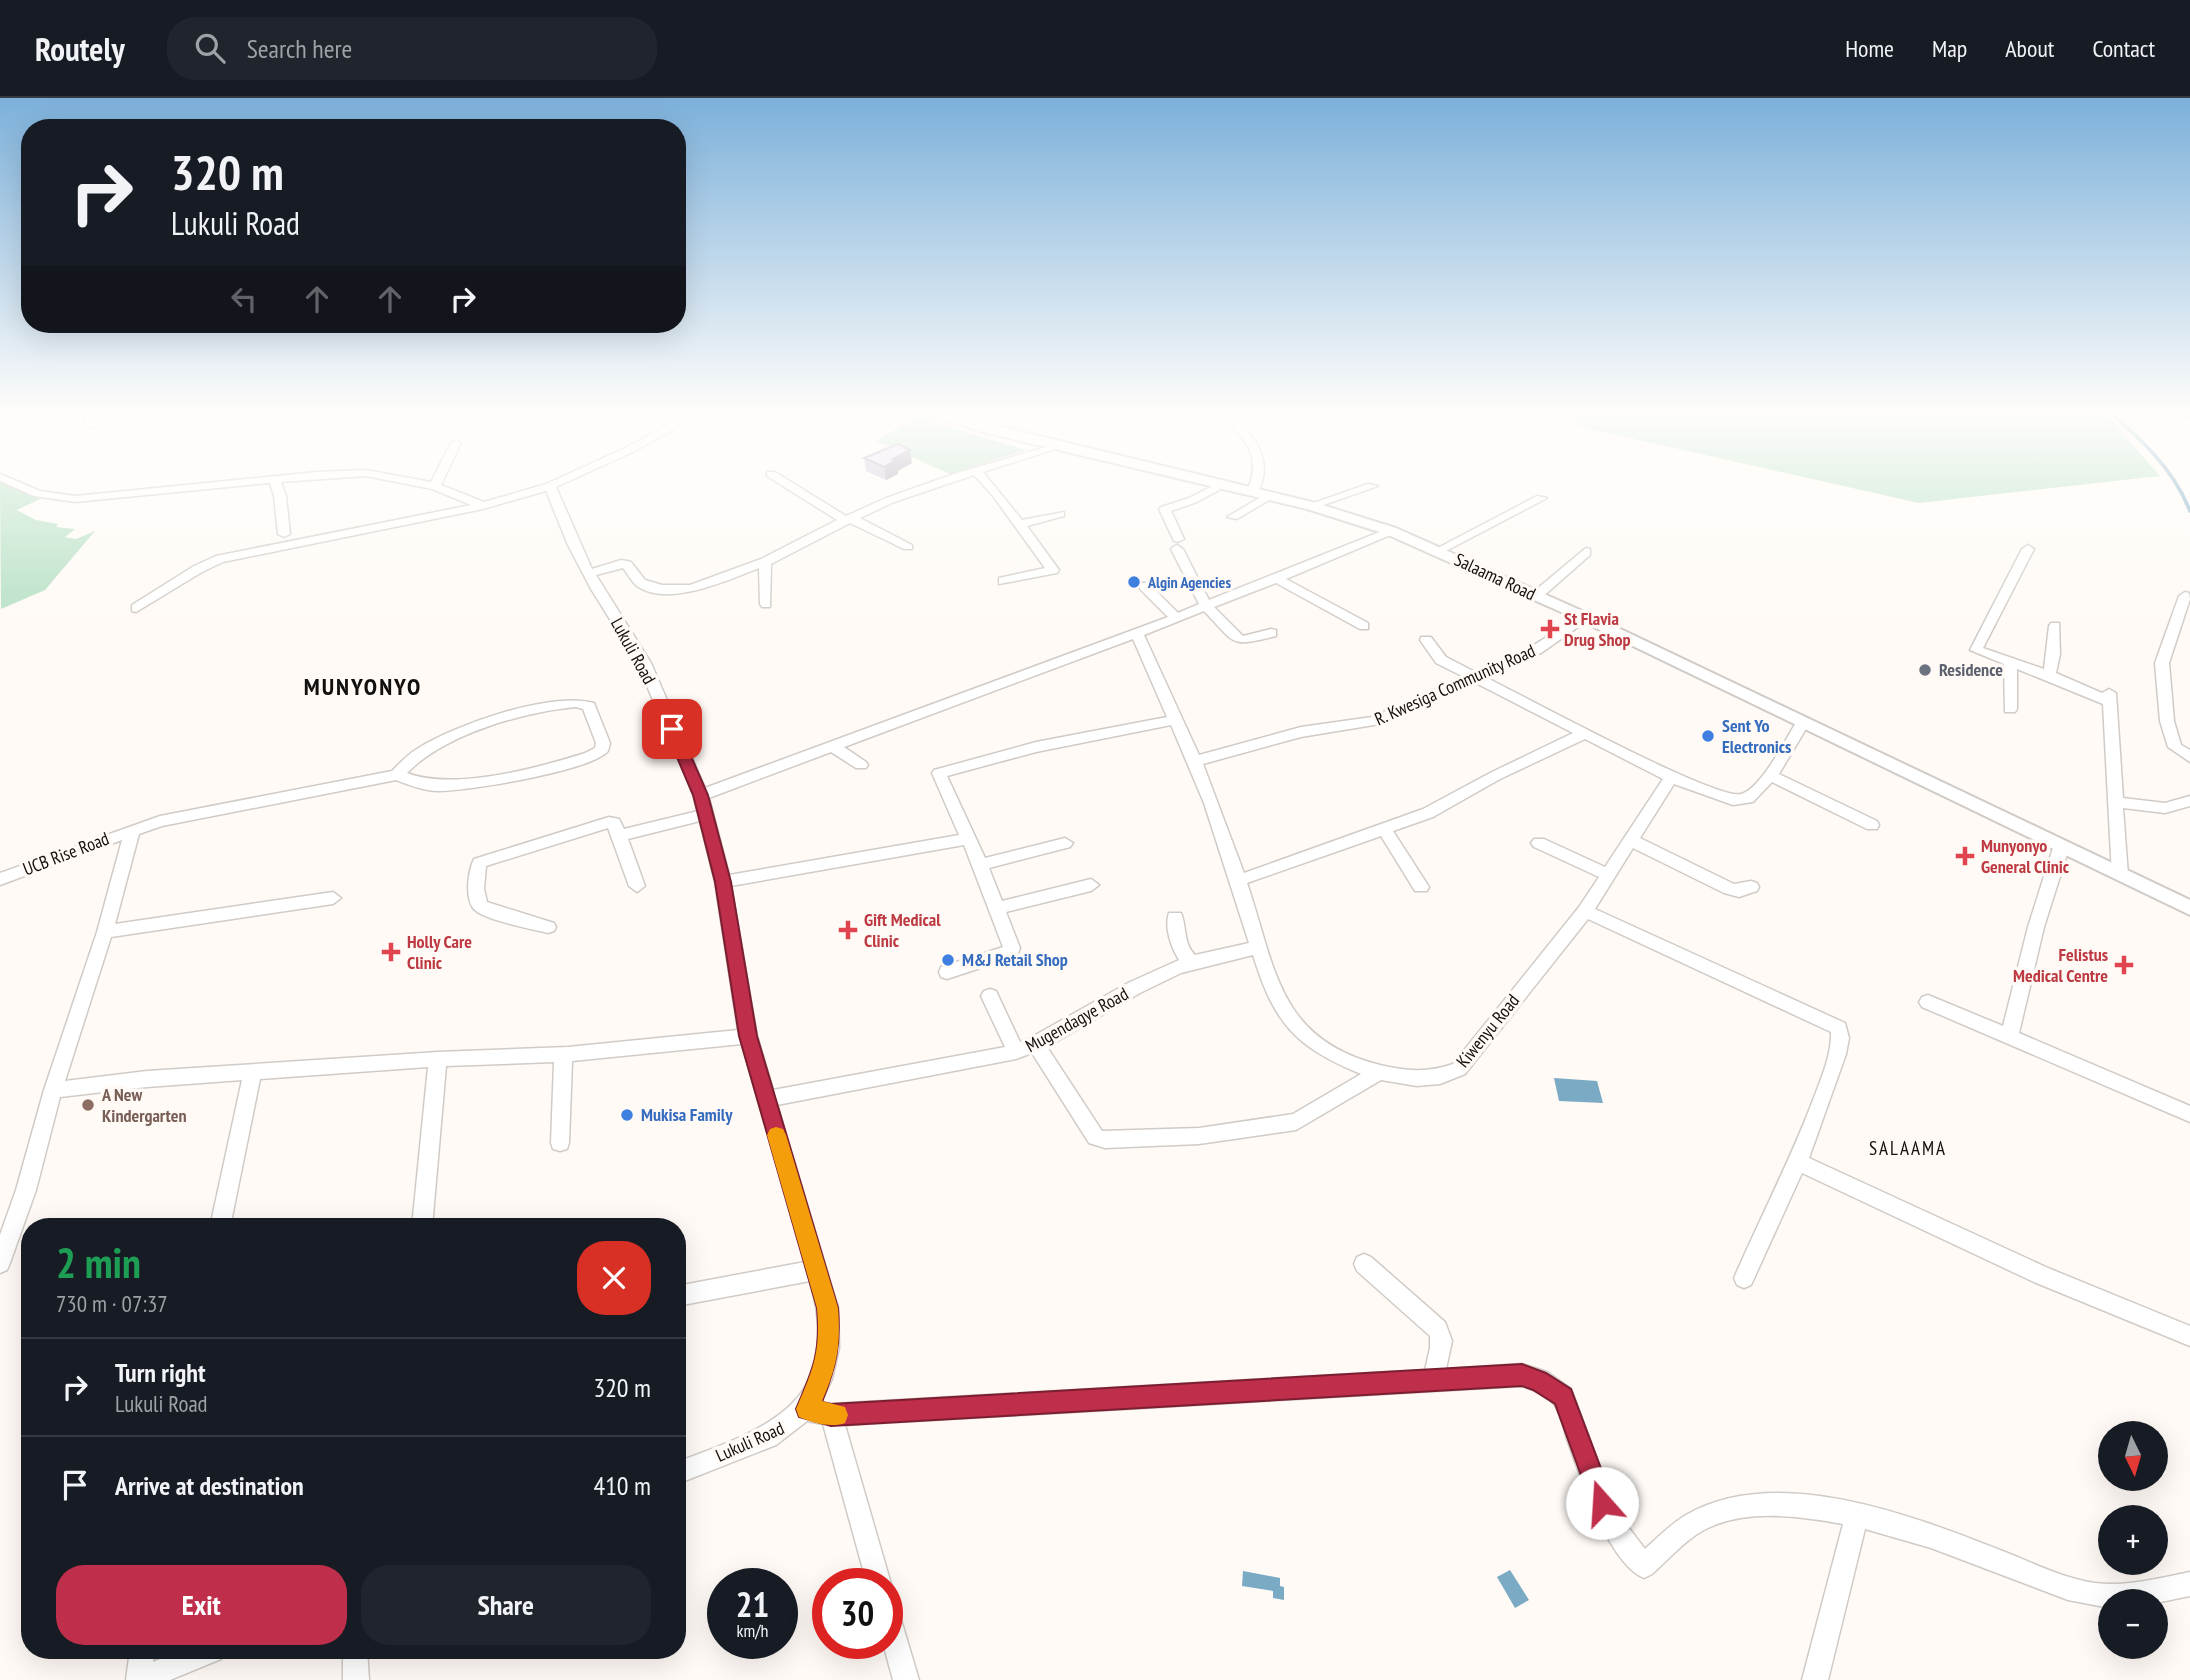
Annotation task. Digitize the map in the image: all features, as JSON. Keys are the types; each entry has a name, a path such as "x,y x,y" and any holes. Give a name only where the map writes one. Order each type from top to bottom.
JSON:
{"main road":[{"name":"Salaama Road","path":"1217,484 1311,506 1391,531 1437,551 1584,617 2190,908"}],"street":[{"path":"15,484 38,494 75,499 231,484"},
{"path":"276,484 280,496 284,534"},
{"path":"423,484 483,506"},
{"path":"136,608 198,569 220,559 483,506 555,484"},
{"path":"788,484 848,519 908,547"},
{"path":"590,573 621,564 626,565 641,583 675,590 691,589 765,562 890,500 938,484"},
{"path":"988,484 1053,570 1003,581"},
{"path":"1253,492 1257,484"},
{"path":"1222,485 1193,500 1165,509 1206,606 1239,639 1271,634"},
{"name":"Lukuli Road","path":"550,486 597,589 644,663 701,795 723,882 748,1036 828,1308 830,1332 826,1367 807,1409 791,1424 770,1436 686,1469"},
{"path":"1311,506 1372,486"},
{"path":"1233,517 1270,496"},
{"path":"1437,551 1541,498"},
{"path":"1018,525 1060,514"},
{"path":"701,795 1137,634 1391,531"},
{"path":"2028,549 1976,650 2109,697 2120,875"},
{"path":"1535,596 1586,552"},
{"path":"765,562 766,604"},
{"path":"1278,579 1307,598 1338,610 1364,626"},
{"path":"1143,586 1176,618"},
{"path":"2185,596 2162,663 2167,721 2175,747 2190,757"},
{"name":"R. Kwesiga Community Road","path":"1195,761 1301,733 1370,723 1544,645 1584,617"},
{"path":"2049,675 2054,654 2055,626"},
{"name":"Kiwenyu Road","path":"1137,634 1195,761 1279,1002 1296,1026 1330,1051 1380,1072 1417,1080 1436,1079 1459,1069 1586,911 1671,777"},
{"path":"1426,640 1441,660 1671,777 1733,800 1748,798 1769,775 1803,722"},
{"path":"2010,709 2011,662"},
{"path":"0,1263 26,1189 53,1090 105,932 133,829 160,821 397,775 428,786 456,785 581,761 601,751 603,743 589,706 570,701 550,704 446,740 421,753 397,775"},
{"path":"947,971 1011,951 1011,942 939,774 1036,747 1174,720"},
{"path":"1238,880 1444,805 1495,776 1585,733"},
{"path":"832,746 861,765"},
{"path":"1769,775 1872,825"},
{"path":"2115,802 2165,808 2190,801"},
{"path":"619,836 705,814"},
{"path":"548,927 496,913 480,905 476,890 479,863 609,822 614,823 637,886"},
{"name":"UCB Rise Road","path":"0,879 133,829"},
{"path":"1384,829 1421,887"},
{"path":"723,882 790,866 872,857 969,839"},
{"path":"1631,840 1730,889 1739,891 1751,887"},
{"path":"980,865 1065,843"},
{"path":"1538,843 1609,875"},
{"path":"2009,1037 2036,927 2062,848"},
{"path":"997,908 1091,885"},
{"path":"105,932 333,898"},
{"path":"1586,911 1839,1028 1842,1036 1838,1056 1798,1162 1744,1278"},
{"path":"1175,916 1180,949 1183,956 1192,962"},
{"name":"Mugendagye Road","path":"765,1099 1016,1052 1036,1045 1137,987 1192,962 1259,948"},
{"path":"990,996 1016,1052"},
{"path":"1928,1002 2190,1114"},
{"path":"53,1090 147,1079 438,1059 563,1054 748,1036"},
{"path":"1036,1045 1096,1137 1105,1140 1199,1136 1296,1122 1380,1072"},
{"path":"560,1143 563,1054"},
{"path":"423,1218 438,1059"},
{"path":"222,1218 252,1073"},
{"path":"1798,1162 2041,1275 2190,1336"},
{"path":"1364,1264 1438,1329 1441,1341 1437,1366 1431,1381"},
{"path":"686,1294 816,1270"},
{"path":"807,1409 831,1415 1522,1375 1539,1380 1563,1397 1602,1503 1614,1527 1644,1566 1686,1528 1719,1513 1754,1507 1793,1506 1856,1517 1927,1534 2070,1589 2110,1596 2141,1594 2190,1584"},
{"path":"831,1415 874,1568"},
{"path":"1815,1680 1856,1517"},
{"path":"141,1659 139,1680 190,1659"},
{"path":"355,1659 356,1680"},
{"path":"900,1659 906,1680"}],"green space":[{"path":"0,484 6,484 40,499 17,510 36,520 58,524 56,527 75,529 65,537 76,539 95,531 45,590 1,609"},
{"path":"1834,484 2090,484 1919,503"}],"water":[{"path":"1554,1078 1597,1081 1603,1103 1559,1101"},
{"path":"1510,1570 1529,1600 1515,1608 1497,1577"},
{"path":"1243,1571 1280,1578 1280,1586 1284,1587 1284,1600 1273,1598 1273,1591 1242,1586"}],"waterway":[{"path":"2177,484 2190,511"}],"slow traffic":[{"path":"776,1135 828,1308 830,1332 826,1367 807,1409 837,1415"}],"place":[{"name":"Algin Agencies","path":"1134,582"},
{"name":"St Flavia Drug Shop","path":"1550,629"},
{"name":"Residence","path":"1925,670"},
{"name":"Sent Yo Electronics","path":"1708,736"},
{"name":"Munyonyo General Clinic","path":"1965,856"},
{"name":"Gift Medical Clinic","path":"848,930"},
{"name":"Holly Care Clinic","path":"391,952"},
{"name":"M&J Retail Shop","path":"948,960"},
{"name":"Felistus Medical Centre","path":"2124,965"},
{"name":"A New Kindergarten","path":"88,1105"},
{"name":"Mukisa Family","path":"627,1115"}],"district":[{"name":"MUNYONYO","path":"363,687"},
{"name":"SALAAMA","path":"1908,1148"}],"route":[{"path":"672,729 701,795 723,882 748,1036 828,1308 830,1332 826,1367 807,1409 831,1415 1522,1375 1539,1380 1563,1397 1602,1503"}]}
